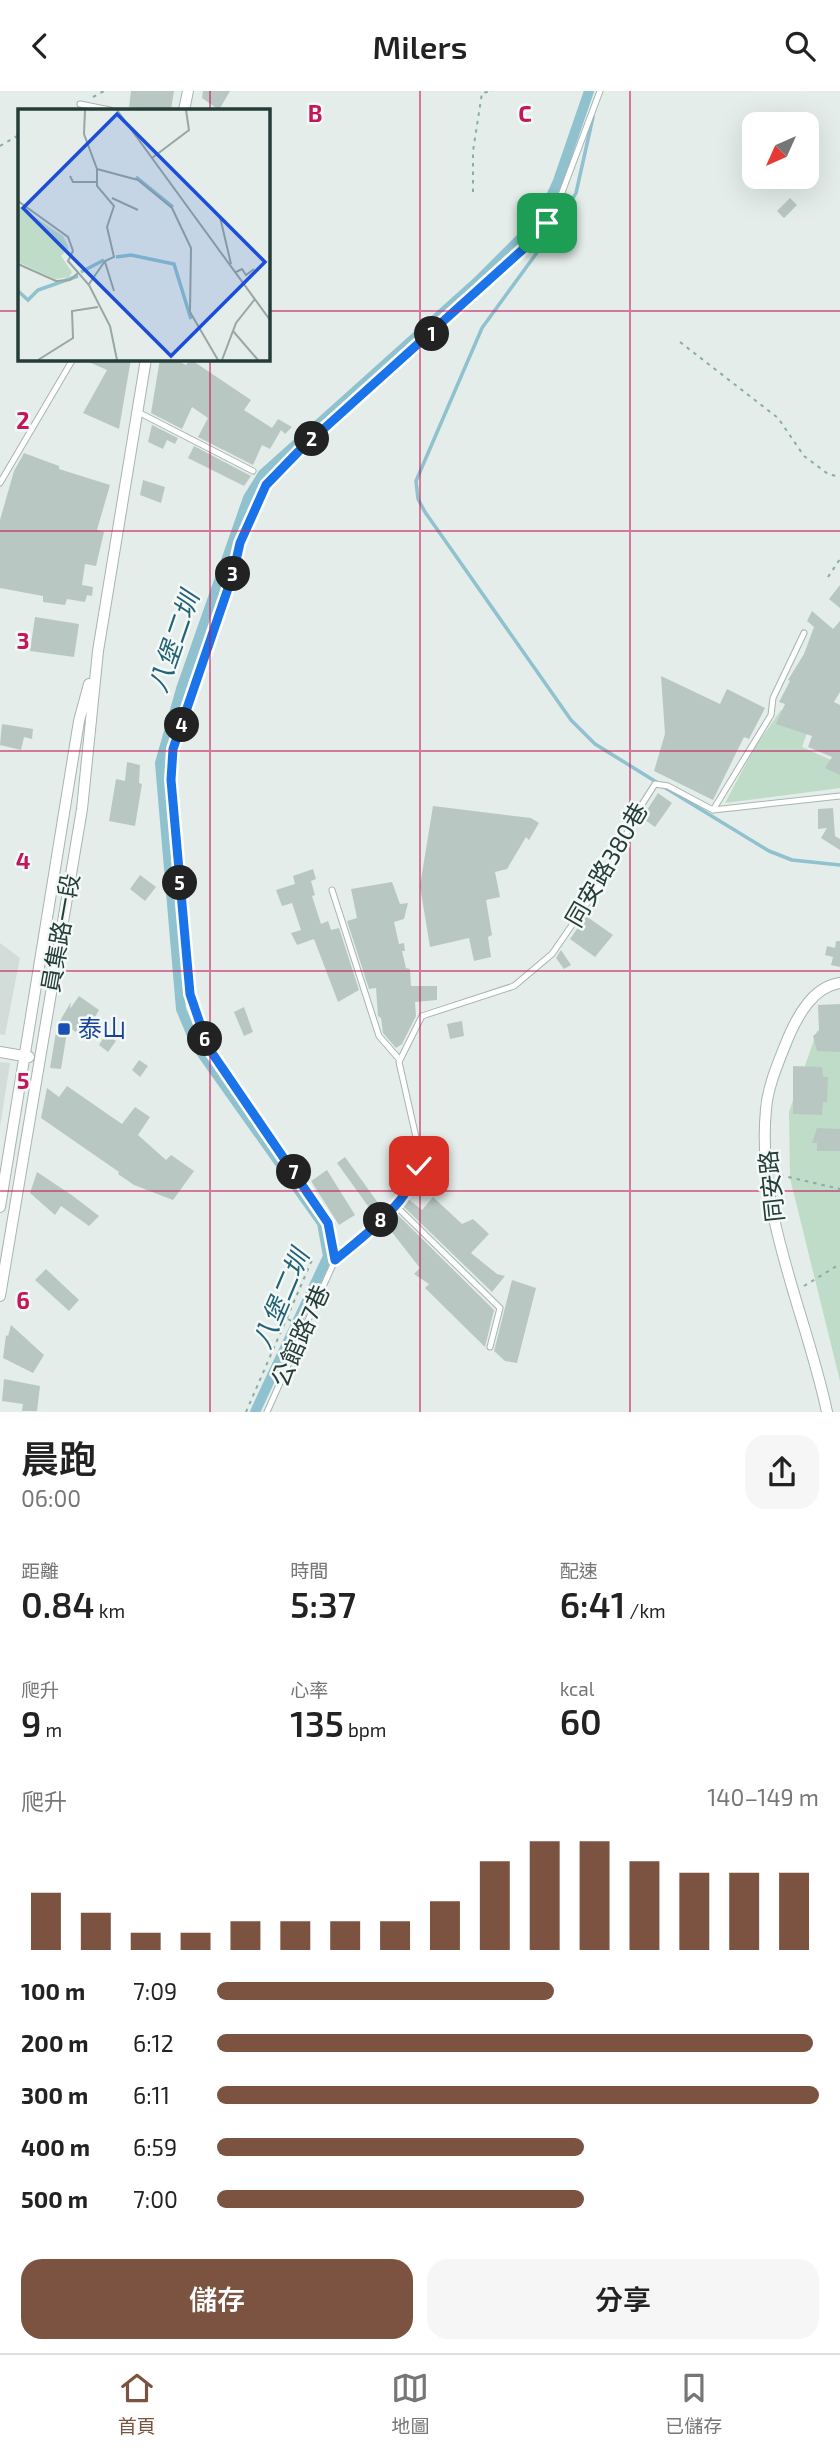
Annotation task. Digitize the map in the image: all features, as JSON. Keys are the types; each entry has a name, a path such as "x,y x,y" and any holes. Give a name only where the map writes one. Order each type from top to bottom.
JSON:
{"street":[{"path":"184,109 188,91"},
{"name":"員集路一段","path":"0,1296 82,809 98,650 146,361"},
{"name":"員集路一段","path":"0,1207 79,721 98,650"},
{"name":"同安路","path":"827,1412 774,1221 765,1110 771,1083 796,1020 811,999 829,984 840,983"},
{"path":"0,1052 39,1060"}],"lane":[{"path":"335,1260 328,1223 208,1047 198,1024 190,994 171,780 173,749 233,574 240,543 266,485 298,452 541,233 558,203 600,91"},
{"path":"79,104 105,109"},
{"path":"0,484 72,361"},
{"path":"138,412 253,471"},
{"path":"713,810 771,715 773,698 804,633"},
{"name":"同安路380巷","path":"400,1060 422,1016 514,986 552,954 612,867 634,817 655,785 668,786 713,810"},
{"path":"713,810 840,796"},
{"path":"332,890 379,1036 400,1060 418,1146 419,1166 414,1182 395,1205 335,1260"},
{"path":"395,1205 500,1308 490,1347"},
{"name":"公館路7巷","path":"267,1412 335,1260"}],"path":[{"path":"473,192 473,151 482,93 493,91"},
{"path":"0,146 18,136"},
{"path":"680,342 778,418 804,456 828,474 840,477"},
{"path":"828,577 840,559"},
{"path":"769,1173 840,1189"},
{"path":"246,1412 312,1260"},
{"path":"794,1292 840,1264"},
{"path":"287,1318 305,1329"}],"shaded area":[{"path":"0,943 20,958 5,1035 0,1034"},
{"path":"0,1062 10,1063 0,1127"}],"green space":[{"path":"781,710 811,722 802,747 840,764 840,788 725,803 755,747"},
{"path":"840,1023 840,1381 790,1178 789,1112 817,1031"}],"building":[{"path":"131,91 174,91 171,109 129,107"},
{"path":"203,91 230,91 220,109 202,98"},
{"path":"790,198 797,205 784,218 777,211"},
{"path":"87,361 131,361 119,429 83,413 107,370"},
{"path":"160,361 178,361 186,365 189,361 193,361 251,400 244,410 272,428 278,419 292,427 285,434 281,430 270,449 262,445 253,465 198,437 208,418 192,407 182,429 151,413"},
{"path":"152,425 178,438 175,444 167,440 163,449 148,442"},
{"path":"194,446 251,476 244,486 188,458"},
{"path":"24,453 59,466 59,469 110,485 97,530 104,532 96,566 85,564 82,585 93,587 92,596 87,595 85,602 67,599 65,605 43,602 43,596 0,588 0,520 14,471"},
{"path":"143,480 165,487 161,503 140,495"},
{"path":"840,585 840,608 829,599"},
{"path":"812,611 833,629 840,621 840,692 834,702 840,705 840,775 825,768 832,757 808,747 812,736 776,724 785,704 779,702 790,681 788,680 804,654 814,627 807,621"},
{"path":"35,617 79,624 74,657 30,651"},
{"path":"661,676 720,704 727,689 765,708 749,739 744,737 713,800 654,771 665,734"},
{"path":"2,724 33,729 32,739 24,737 21,750 0,745"},
{"path":"127,762 140,765 139,783 142,784 135,826 109,821 116,779 125,781"},
{"path":"658,793 672,803 655,827 642,818"},
{"path":"433,806 531,818 539,823 529,840 526,837 507,869 495,872 500,897 486,900 492,935 488,937 491,957 474,961 469,938 430,947 420,886"},
{"path":"833,808 835,836 840,839 840,850 821,838 827,828 818,829 818,809"},
{"path":"313,869 316,879 311,881 315,895 312,896 321,924 328,921 331,930 339,928 359,990 338,1002 314,939 297,945 291,933 301,930 292,903 282,906 276,890 295,884 293,876"},
{"path":"140,875 156,887 145,901 130,889"},
{"path":"392,882 400,904 408,903 404,919 394,922 399,944 404,943 405,951 402,951 406,968 410,969 411,986 437,986 437,1000 415,1002 416,1016 402,1044 396,1048 383,1033 381,1018 378,1016 376,988 369,989 347,921 357,918 351,889"},
{"path":"586,916 613,935 595,957 570,939"},
{"path":"836,941 840,941 840,967 831,965 833,957 825,955 827,946 835,948"},
{"path":"561,950 571,965 564,969 556,958"},
{"path":"79,996 99,1010 83,1038 68,1026 61,1069 50,1068 57,1026 71,1002 70,1009"},
{"path":"840,1004 840,1052 817,1051 813,1036 819,1031 818,1005"},
{"path":"244,1007 253,1032 244,1036 234,1012"},
{"path":"462,1021 464,1036 450,1039 447,1024"},
{"path":"106,1034 116,1041 108,1052 99,1045"},
{"path":"139,1060 148,1066 140,1077 132,1070"},
{"path":"793,1066 822,1067 823,1077 828,1077 827,1102 823,1102 822,1115 793,1114"},
{"path":"67,1086 122,1124 135,1107 150,1117 138,1135 166,1160 171,1155 194,1171 173,1200 134,1185 41,1118 47,1088 59,1097"},
{"path":"817,1128 840,1129 840,1151 817,1151 817,1143 812,1143"},
{"path":"345,1157 381,1207 373,1213 337,1163"},
{"path":"327,1170 355,1215 339,1225 311,1181"},
{"path":"37,1172 99,1216 89,1226 61,1206 55,1215 30,1193"},
{"path":"433,1197 462,1224 473,1219 489,1234 471,1253 497,1274 505,1276 492,1292 402,1205 407,1198 422,1210"},
{"path":"396,1213 494,1310 485,1347 425,1288 429,1284 414,1274 420,1268 391,1231"},
{"path":"46,1269 79,1300 69,1311 35,1280"},
{"path":"512,1280 536,1288 517,1363 505,1361 494,1351"},
{"path":"11,1325 44,1355 33,1373 3,1358 6,1335 8,1336"},
{"path":"4,1379 40,1386 37,1411 22,1411 23,1404 2,1401"}],"waterway":[{"name":"八堡二圳","path":"255,1412 328,1256 322,1223 196,1045 181,1009 160,763 181,689 248,498 263,474 478,281 530,229 546,207 558,181 589,91"},
{"path":"593,117 576,193 560,221 482,328 416,481 418,499 425,512 571,720 595,744 658,783"},
{"path":"664,787 769,851 792,860 840,865"}],"place":[{"name":"泰山","path":"64,1029"}],"route":[{"path":"419,1166 414,1182 395,1205 335,1260 328,1223 208,1047 198,1024 190,994 171,780 173,749 233,574 240,543 266,485 298,452 541,233 547,223"}]}
